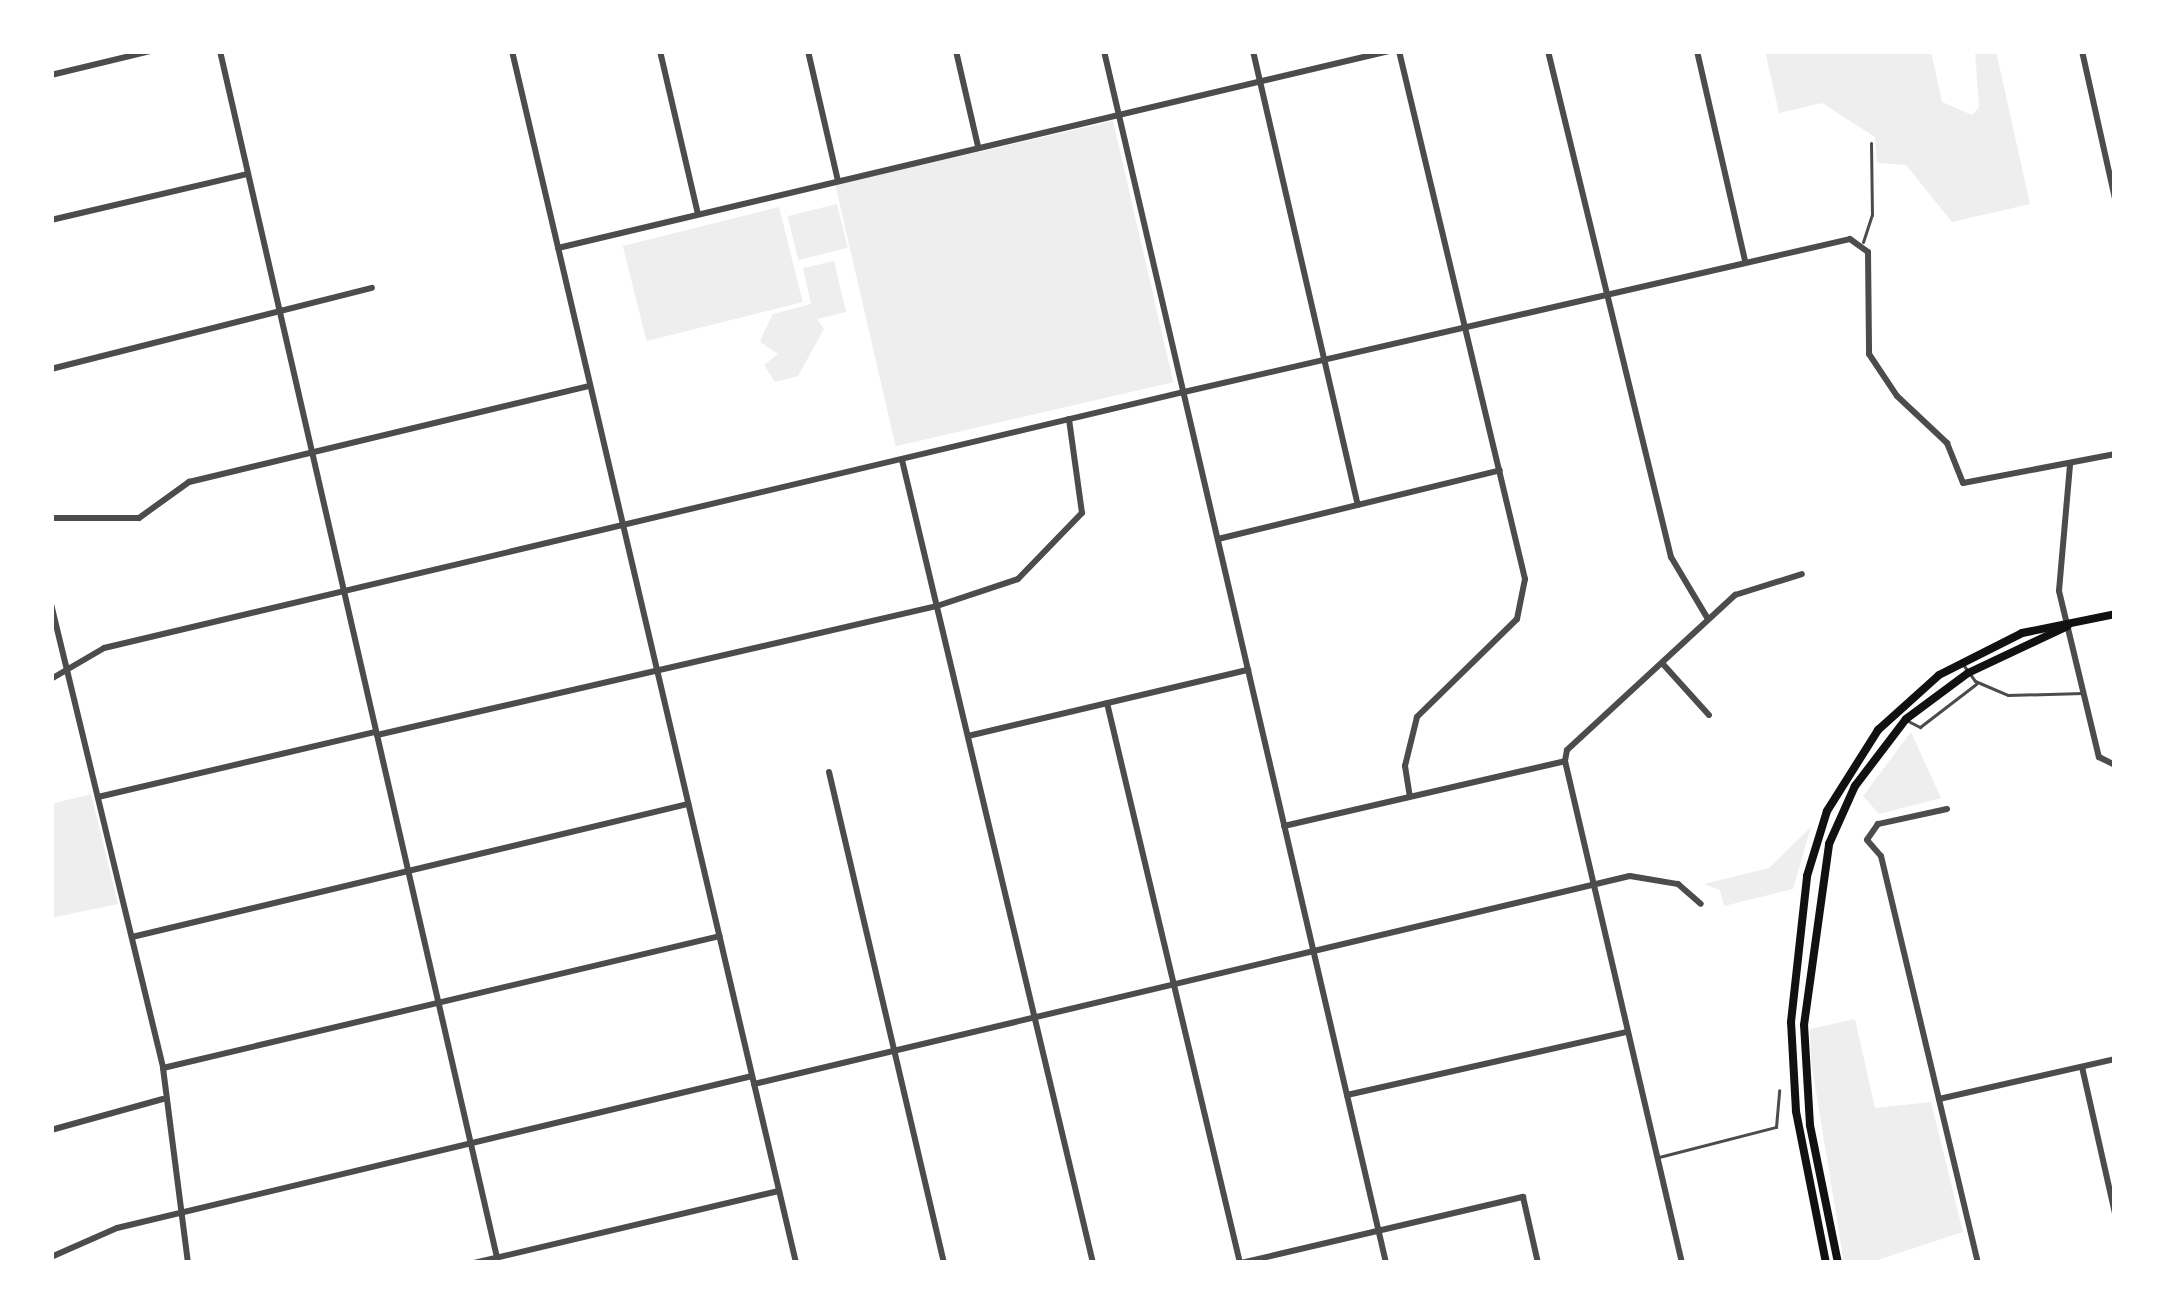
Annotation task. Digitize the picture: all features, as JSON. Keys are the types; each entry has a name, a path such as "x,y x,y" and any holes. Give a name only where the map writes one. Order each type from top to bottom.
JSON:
{"main road":[{"path":"1826,1263 1792,1070 1807,876 1847,772 1910,697 1961,662 2022,633 2115,614"},
{"path":"1838,1263 1805,1081 1812,927 1828,844 1855,786 1906,719 1968,673 2070,625"}],"street":[{"path":"51,75 151,51"},
{"path":"220,51 497,1258"},
{"path":"512,51 796,1263"},
{"path":"660,51 698,214"},
{"path":"808,51 838,181"},
{"path":"956,51 978,146"},
{"path":"1104,51 1387,1263"},
{"path":"1253,51 1358,505"},
{"path":"557,248 1389,51"},
{"path":"1399,51 1499,470 1523,597 1517,619 1417,717 1406,752 1411,796"},
{"path":"1548,51 1671,557 1708,619"},
{"path":"1696,51 1745,261"},
{"path":"2082,51 2115,199"},
{"path":"51,220 247,174"},
{"path":"51,679 104,648 1745,261 1863,242 1869,354 1897,396 1947,443 1963,484 2115,454"},
{"path":"51,369 373,287"},
{"path":"51,518 139,518 189,482 590,386"},
{"path":"98,797 937,606 1018,580 1067,535 1082,513 1084,486 1070,419"},
{"path":"902,460 1093,1263"},
{"path":"2070,465 2056,552 2104,764 2115,765"},
{"path":"1218,539 1499,470"},
{"path":"1682,1263 1565,761 1567,750 1735,595 1802,574"},
{"path":"51,604 163,1068 188,1263"},
{"path":"1662,663 1709,715"},
{"path":"968,736 1248,670"},
{"path":"1107,703 1240,1263 1523,1197 1538,1263"},
{"path":"1284,826 1565,761"},
{"path":"829,772 944,1263"},
{"path":"131,938 688,803"},
{"path":"1947,809 1878,824 1867,840 1882,856 1978,1263"},
{"path":"51,1257 178,1213 1595,884 1654,875 1701,904"},
{"path":"163,1068 720,936"},
{"path":"1347,1095 1627,1032"},
{"path":"1939,1100 2115,1059"},
{"path":"2082,1067 2115,1214"},
{"path":"51,1130 164,1099"},
{"path":"474,1263 779,1191"}],"lane":[{"path":"1863,242 1872,214 1871,143"},
{"path":"1961,662 1977,683 2008,695 2085,693"},
{"path":"1906,719 1920,727 1977,683"},
{"path":"1657,1158 1776,1127 1779,1090"}],"shaded area":[{"path":"1765,51 1931,51 1942,102 1972,115 1979,107 1975,51 1996,51 2030,204 1952,222 1906,165 1877,163 1875,137 1822,103 1779,113"},
{"path":"1113,121 1173,382 896,446 835,185"},
{"path":"837,204 848,248 798,260 788,216"},
{"path":"779,207 803,302 646,341 623,246"},
{"path":"834,261 846,312 817,319 824,329 798,376 775,382 764,365 778,354 760,342 763,334 773,314 811,304 803,268"},
{"path":"1911,732 1941,798 1879,814 1863,796"},
{"path":"91,794 118,904 51,918 51,804"},
{"path":"1811,827 1793,889 1724,906 1720,890 1704,884 1769,868"},
{"path":"1855,1019 1875,1108 1931,1102 1963,1232 1868,1263 1844,1263 1811,1061 1810,1029"}]}
